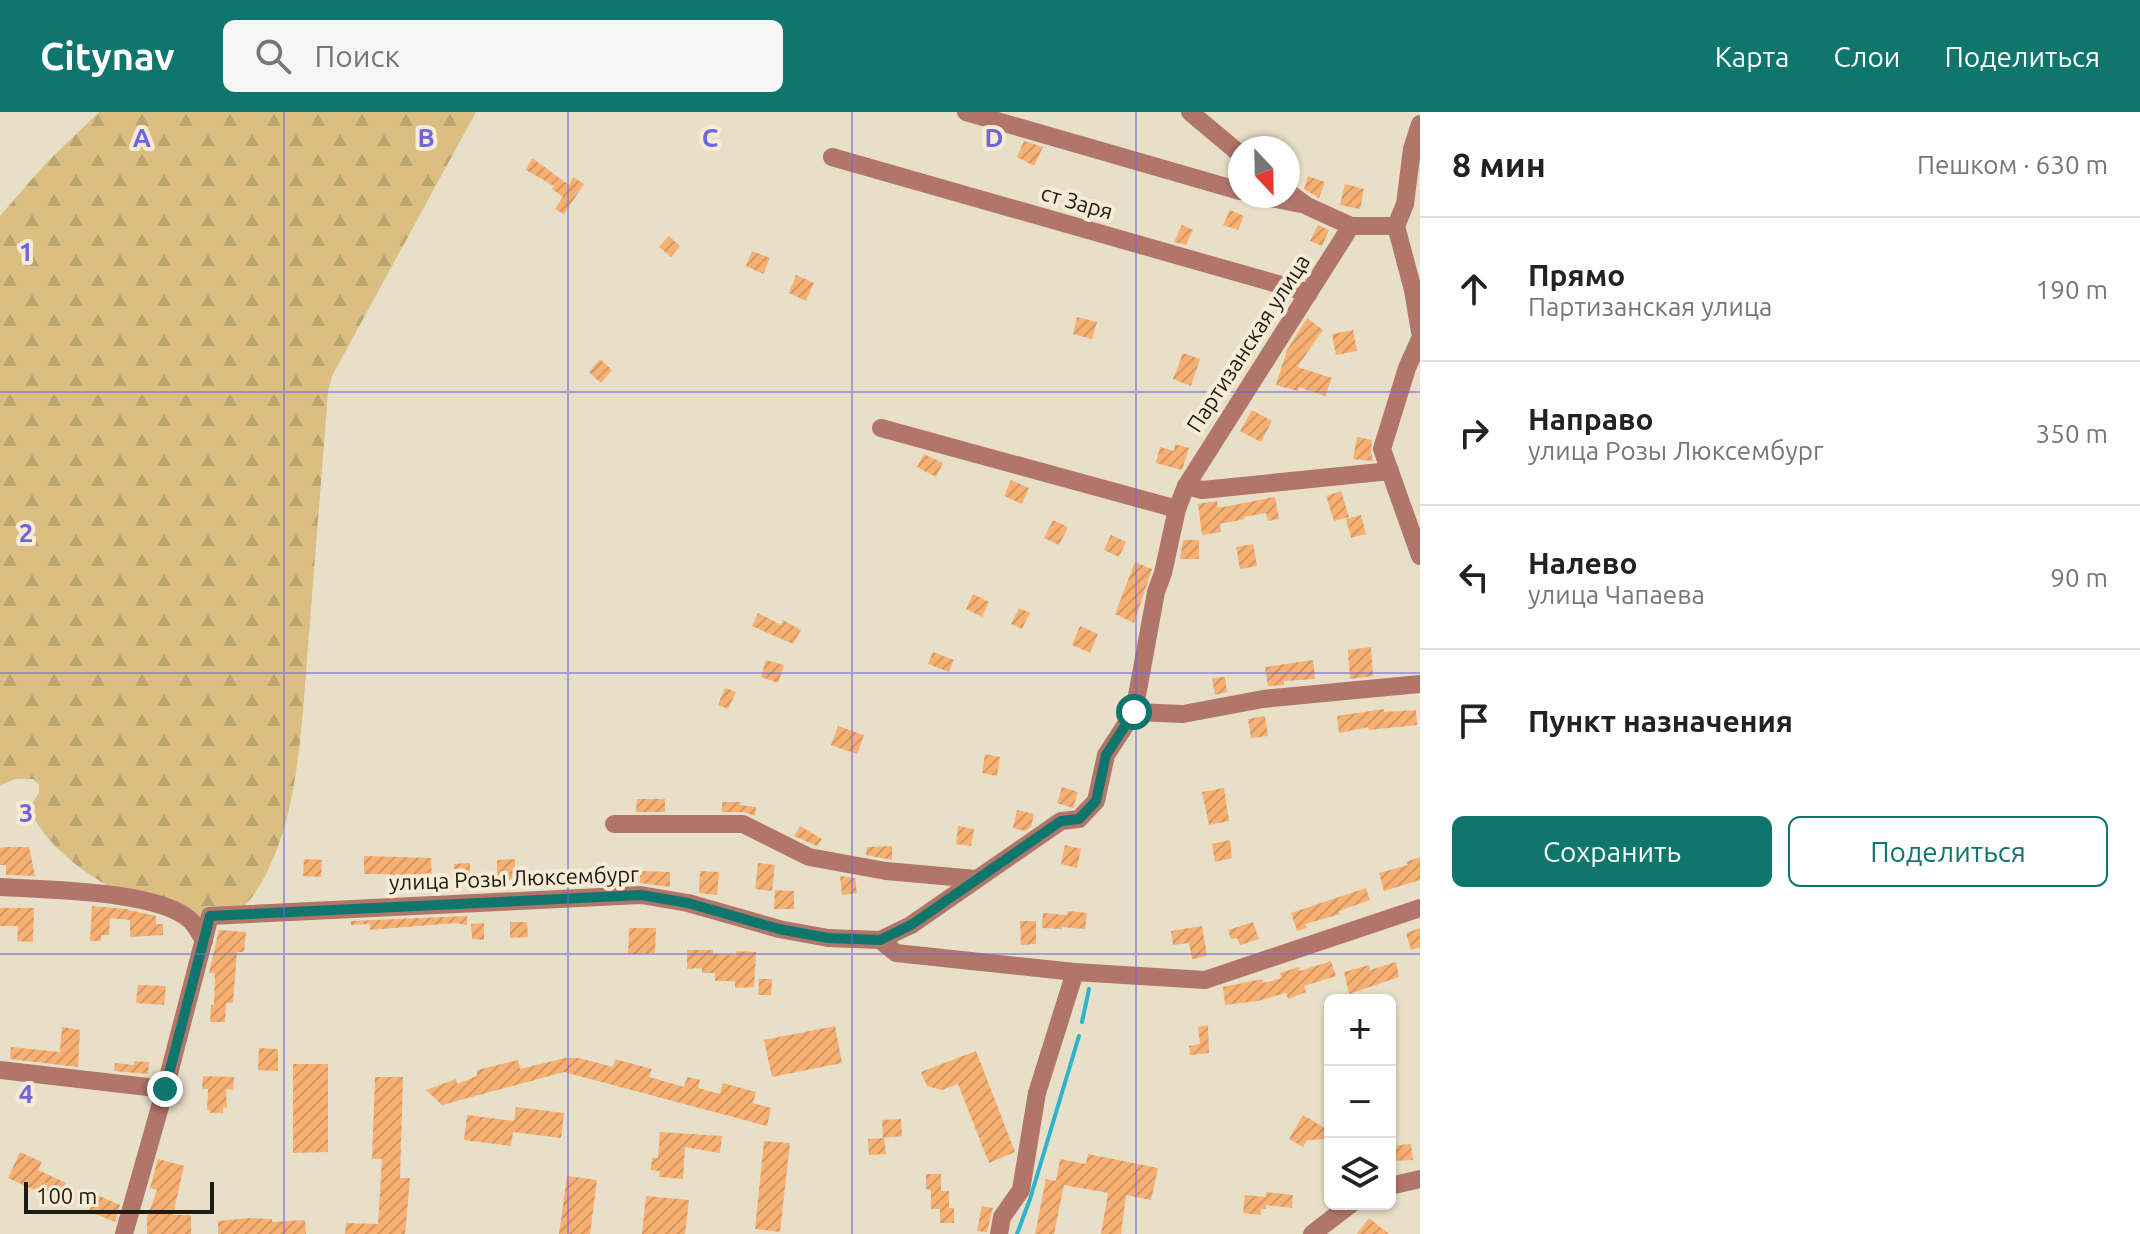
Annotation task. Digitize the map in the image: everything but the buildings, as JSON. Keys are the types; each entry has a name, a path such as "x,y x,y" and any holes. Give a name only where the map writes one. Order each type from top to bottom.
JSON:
{"street":[{"path":"966,112 1228,188"},
{"path":"1190,112 1228,144"},
{"path":"1396,226 1412,204 1412,149 1420,124"},
{"name":"ст Заря","path":"832,157 1309,293"},
{"path":"1300,201 1351,226 1396,226"},
{"path":"1300,204 1307,206"},
{"name":"Партизанская улица","path":"880,940 911,925 1061,821 1079,819 1096,801 1106,755 1134,712 1156,592 1186,486 1351,226"},
{"path":"1396,226 1413,290 1420,332"},
{"path":"1420,339 1407,368 1382,449 1420,556"},
{"path":"881,428 1177,509"},
{"path":"1186,486 1202,490 1390,471"},
{"path":"1134,712 1183,714 1263,699 1420,684"},
{"path":"614,824 743,824 809,857 886,871 976,879"},
{"path":"0,887 92,892 136,898 172,908 192,921 204,941 124,1234"},
{"name":"улица Розы Люксембург","path":"204,941 210,916 641,895 688,903 779,929 828,938 880,940 896,953 1075,972 1205,980 1420,908"},
{"path":"999,1234 1002,1217 1021,1190 1037,1093 1075,972"},
{"path":"0,1070 165,1089"},
{"path":"1396,1185 1420,1179"},
{"path":"1312,1234 1343,1210"}],"green space":[{"path":"99,112 476,112 332,376 328,392 302,722 289,809 276,852 253,896 233,915 212,923 184,920 100,881 65,856 38,825 29,808 39,793 39,784 33,779 16,779 0,785 0,216 46,163"}],"waterway":[{"path":"1082,1022 1089,989"},
{"path":"1017,1234 1079,1036"}],"route":[{"path":"165,1089 210,916 641,895 688,903 779,929 828,938 880,940 911,925 1061,821 1079,819 1096,801 1106,755 1134,712"}]}
